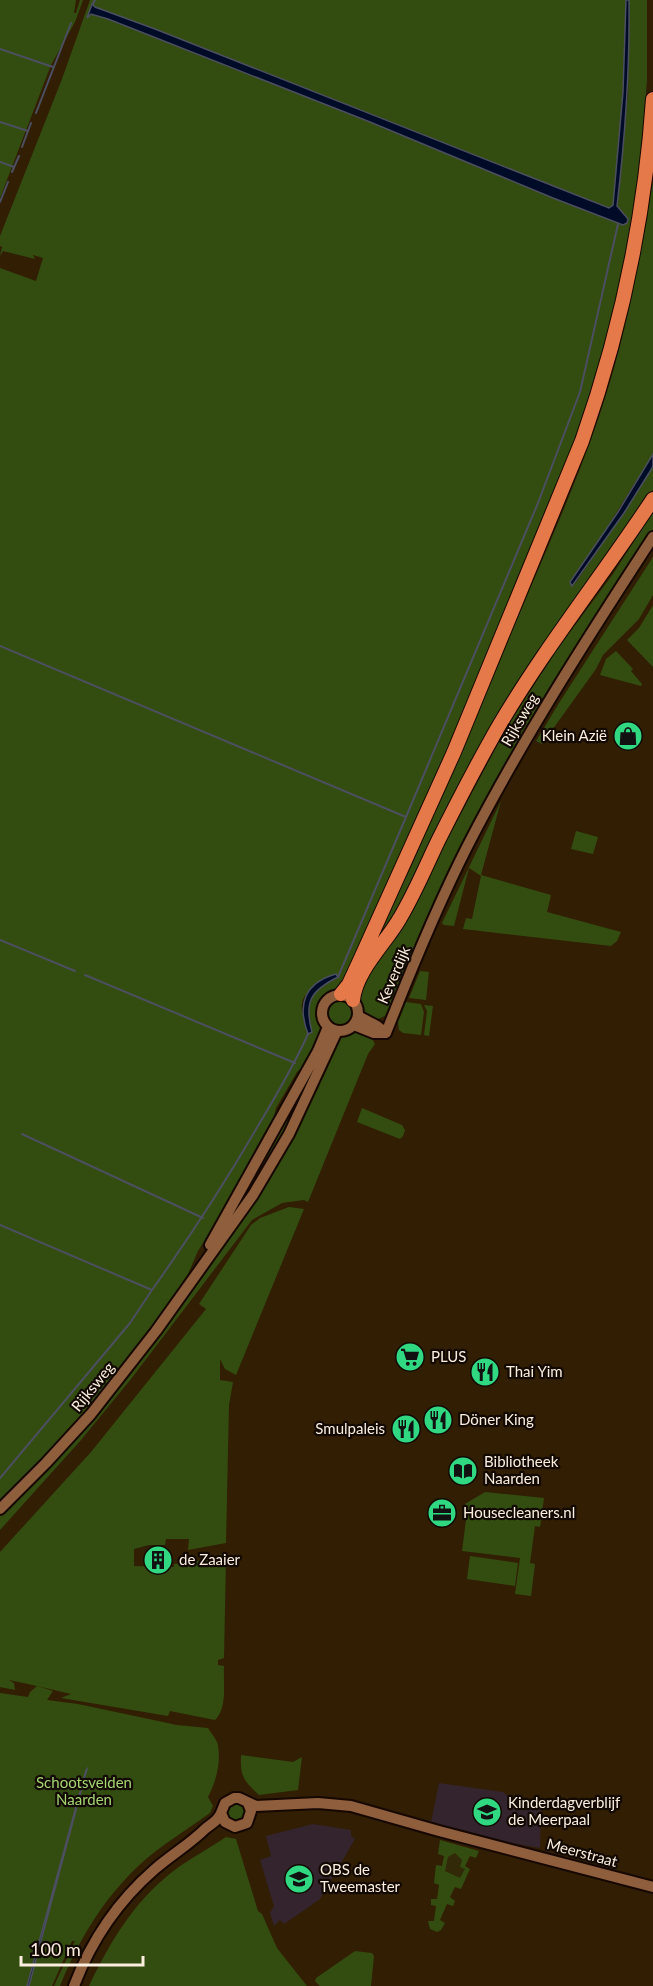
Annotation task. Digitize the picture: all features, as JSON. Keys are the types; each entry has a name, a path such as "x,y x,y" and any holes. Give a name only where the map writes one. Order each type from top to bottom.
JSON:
{"highway":[{"path":"347,997 349,984 454,752 562,494 592,413 618,324 633,256 645,185 653,99"},
{"path":"347,997 358,985 369,962 400,918 500,725 550,645 584,601 653,499"}],"main road":[{"name":"Rijksweg","path":"430,928 467,846 525,742 577,654 653,537"},
{"name":"Keverdijk","path":"356,1020 377,1026 386,1033 430,928"},
{"path":"330,997 347,997 357,1006 356,1020 343,1031 332,1029 322,1015 322,1008 330,997"},
{"name":"Rijksweg","path":"196,1272 228,1210 332,1029"},
{"name":"Rijksweg","path":"0,1509 91,1414 156,1330 253,1195 289,1134 332,1029"},
{"path":"74,1986 98,1935 116,1910 153,1871 198,1838 221,1827 239,1827 249,1820 251,1811 248,1803 239,1798 229,1800 222,1808 217,1821 206,1828 198,1838"},
{"name":"Meerstraat","path":"248,1803 261,1806 333,1803 351,1806 653,1887"},
{"name":"Meerstraat","path":"249,1820 261,1813 303,1809 365,1811"},
{"path":"221,1813 223,1820 231,1826"}],"shaded area":[{"name":"Kinderdagverblijf de Meerpaal","path":"439,1783 503,1792 509,1797 541,1801 540,1848 501,1841 431,1822"},
{"name":"OBS de Tweemaster","path":"313,1824 351,1830 351,1836 355,1839 320,1899 284,1924 280,1920 274,1926 270,1913 274,1906 260,1860 271,1856 266,1836"}],"green space":[{"path":"0,0 76,0 74,13 76,13 80,0 83,0 75,22 51,65 0,198"},
{"path":"90,0 626,0 623,92 613,205 609,208 95,7 93,4 87,18 91,14 108,19 622,224 625,216 617,206 628,93 629,0 647,0 647,80 640,170 633,221 609,333 576,440 462,727 341,990 331,993 321,1001 319,1011 322,1032 304,1066 297,1072 276,1108 272,1127 198,1251 188,1274 160,1316 118,1371 58,1444 0,1501 0,268 36,281 43,258 33,255 35,259 3,251 0,256 2,247 0,236 62,79","holes":["327,983 320,988 310,1004 309,1017 312,1032 302,1012 302,1001 315,987"]},
{"path":"653,181 653,454 596,545 574,585 624,513 653,466 653,490 544,649 404,904 349,990 388,907 410,869 583,461 617,357 635,282"},
{"path":"653,512 653,530 562,670 385,1016 374,1018 373,1021 363,1013 359,1000 366,973 437,859 507,727 556,651 613,574"},
{"path":"653,557 653,595 639,619 603,655 596,669 542,744 536,741 559,703"},
{"path":"653,605 653,667 627,640 639,628"},
{"path":"616,651 633,669 631,671 642,684 641,686 600,675 606,659"},
{"path":"501,801 481,875 551,895 547,912 621,932 617,941 611,946 463,929 466,918 472,919 481,876 469,868 454,926 442,923"},
{"path":"576,831 598,837 593,854 571,849"},
{"path":"420,971 429,972 426,1000 409,998"},
{"path":"340,1000 349,1004 353,1013 349,1022 340,1026 331,1022 327,1013 331,1004"},
{"path":"406,1002 421,1004 424,1012 421,1035 403,1033 399,1030 398,1022"},
{"path":"424,1005 433,1006 429,1036 424,1035 427,1011"},
{"path":"355,1031 371,1037 375,1044 368,1054 308,1202 304,1200 282,1203 252,1220 131,1379 81,1440 0,1530 0,1515 54,1459 249,1206 337,1037"},
{"path":"322,1056 285,1136 210,1249 312,1066"},
{"path":"362,1108 402,1125 405,1130 403,1136 400,1139 357,1122"},
{"path":"289,1207 304,1209 236,1375 225,1369 220,1359 220,1380 233,1382 229,1405 226,1543 188,1550 189,1539 166,1539 165,1545 149,1545 134,1549 134,1566 174,1567 174,1564 211,1559 223,1553 226,1559 224,1658 218,1660 218,1665 224,1666 224,1694 219,1715 215,1720 170,1711 168,1716 61,1698 71,1694 9,1680 14,1683 15,1690 0,1687 0,1552 91,1452 206,1309 199,1304 251,1225 260,1218"},
{"path":"485,1492 544,1498 540,1527 535,1526 530,1563 535,1564 531,1596 515,1594 520,1558 462,1551 467,1512 465,1504"},
{"path":"470,1556 518,1563 515,1586 467,1579"},
{"name":"Schootsvelden Naarden","path":"37,1686 53,1691 47,1700 78,1704 177,1725 208,1728 218,1745 219,1752 215,1779 208,1797 213,1806 210,1813 146,1859 115,1890 90,1926 60,1986 54,1986 75,1941 72,1941 52,1986 0,1986 0,1693 28,1697"},
{"path":"241,1755 293,1762 302,1757 298,1790 259,1795 244,1778 241,1769"},
{"path":"232,1803 240,1803 245,1808 243,1819 232,1821 227,1816 227,1808"},
{"path":"226,1837 236,1839 258,1911 262,1914 277,1948 307,1986 89,1986 105,1954 134,1910 172,1872"},
{"path":"440,1840 479,1851 476,1858 470,1856 465,1866 470,1869 461,1889 455,1887 450,1897 455,1901 453,1906 447,1904 440,1920 445,1923 437,1932 430,1929 428,1921 434,1921 436,1906 431,1905 431,1899 437,1899 439,1885 434,1883 436,1865 442,1866 444,1856 438,1854"},
{"path":"355,1951 372,1953 374,1956 371,1986 320,1986 315,1981 316,1978"}],"sand":[{"path":"455,1853 462,1860 460,1867 465,1869 460,1878 445,1871 448,1857"}],"water":[{"path":"626,0 629,0 628,78 617,206 628,219 623,225 108,19 91,14 87,18 92,4 609,208 613,205 623,92"},
{"path":"653,454 653,466 649,473 624,513 572,586 570,582 618,512"},
{"path":"336,974 338,977 321,987 309,1005 312,1032 308,1034 303,1014 306,996 317,983"},
{"path":"86,1770 29,1986 27,1986"}],"waterway":[{"path":"93,4 95,0"},
{"path":"36,113 71,23"},
{"path":"0,49 53,67"},
{"path":"0,122 28,131"},
{"path":"22,147 31,123"},
{"path":"12,172 19,156"},
{"path":"0,162 14,167"},
{"path":"0,202 8,182"},
{"path":"406,817 538,503 580,392 618,224"},
{"path":"0,646 406,817 338,977"},
{"path":"0,940 75,971"},
{"path":"85,975 295,1063"},
{"path":"152,1290 231,1172 283,1083 308,1034"},
{"path":"22,1134 203,1218"},
{"path":"0,1225 152,1290 130,1323 0,1478"}],"place":[{"name":"Klein Azië","path":"628,736"},
{"name":"PLUS","path":"410,1357"},
{"name":"Thai Yim","path":"485,1372"},
{"name":"Döner King","path":"438,1420"},
{"name":"Smulpaleis","path":"406,1429"},
{"name":"Bibliotheek Naarden","path":"463,1471"},
{"name":"Housecleaners.nl","path":"442,1513"},
{"name":"de Zaaier","path":"158,1560"},
{"name":"Kinderdagverblijf de Meerpaal","path":"487,1812"},
{"name":"OBS de Tweemaster","path":"299,1879"}]}
